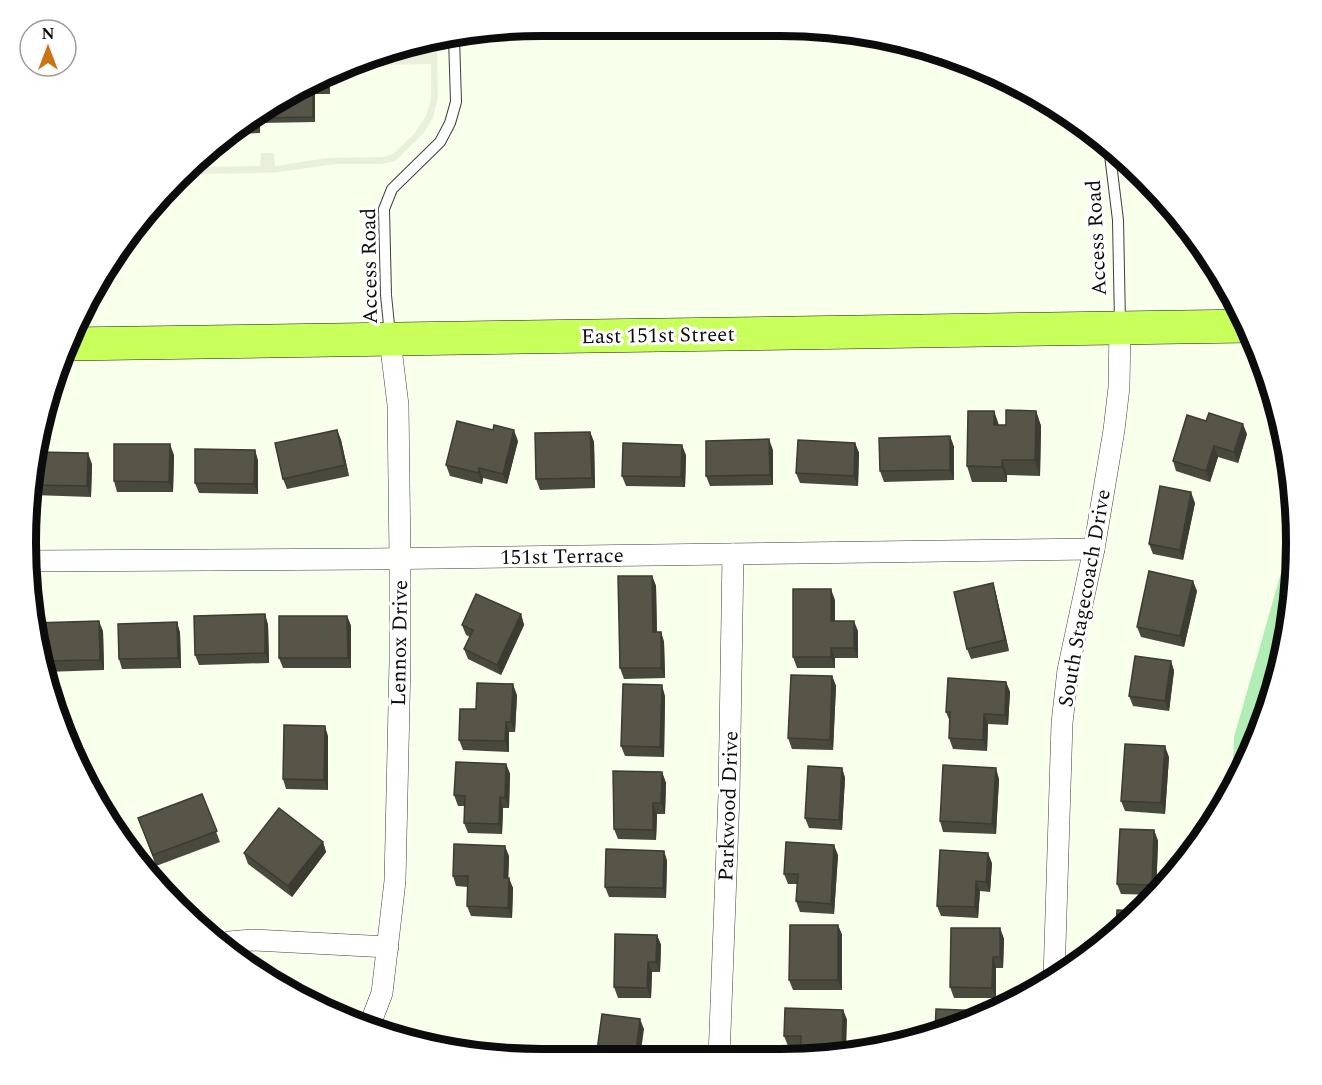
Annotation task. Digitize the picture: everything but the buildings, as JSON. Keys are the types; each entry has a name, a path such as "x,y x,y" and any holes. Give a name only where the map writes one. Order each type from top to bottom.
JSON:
{"main road":[{"name":"East 151st Street","path":"77,344 1237,326"}],"street":[{"name":"South Stagecoach Drive","path":"1054,968 1062,723 1068,670 1094,549 1114,430 1119,387 1120,327"},
{"name":"Lennox Drive","path":"372,1019 382,993 395,881 400,558 398,405 390,340"},
{"name":"151st Terrace","path":"37,561 1094,549"},
{"name":"Parkwood Drive","path":"719,1049 729,795 733,554"},
{"path":"231,942 252,940 388,947"}],"lane":[{"name":"Access Road","path":"390,340 386,295 384,209 392,189 440,142 450,123 456,102 454,44"},
{"name":"Access Road","path":"1111,160 1118,220 1120,327"}],"green space":[{"path":"1286,557 1282,609 1269,674 1233,769 1234,737"}],"shaded area":[{"path":"437,47 438,98 433,118 423,134 395,161 381,164 336,164 271,173 196,174 203,167 260,166 261,153 274,153 275,166 327,158 384,157 393,154 414,134 426,116 431,99 431,64 377,64 411,53 430,53 430,49"}]}
